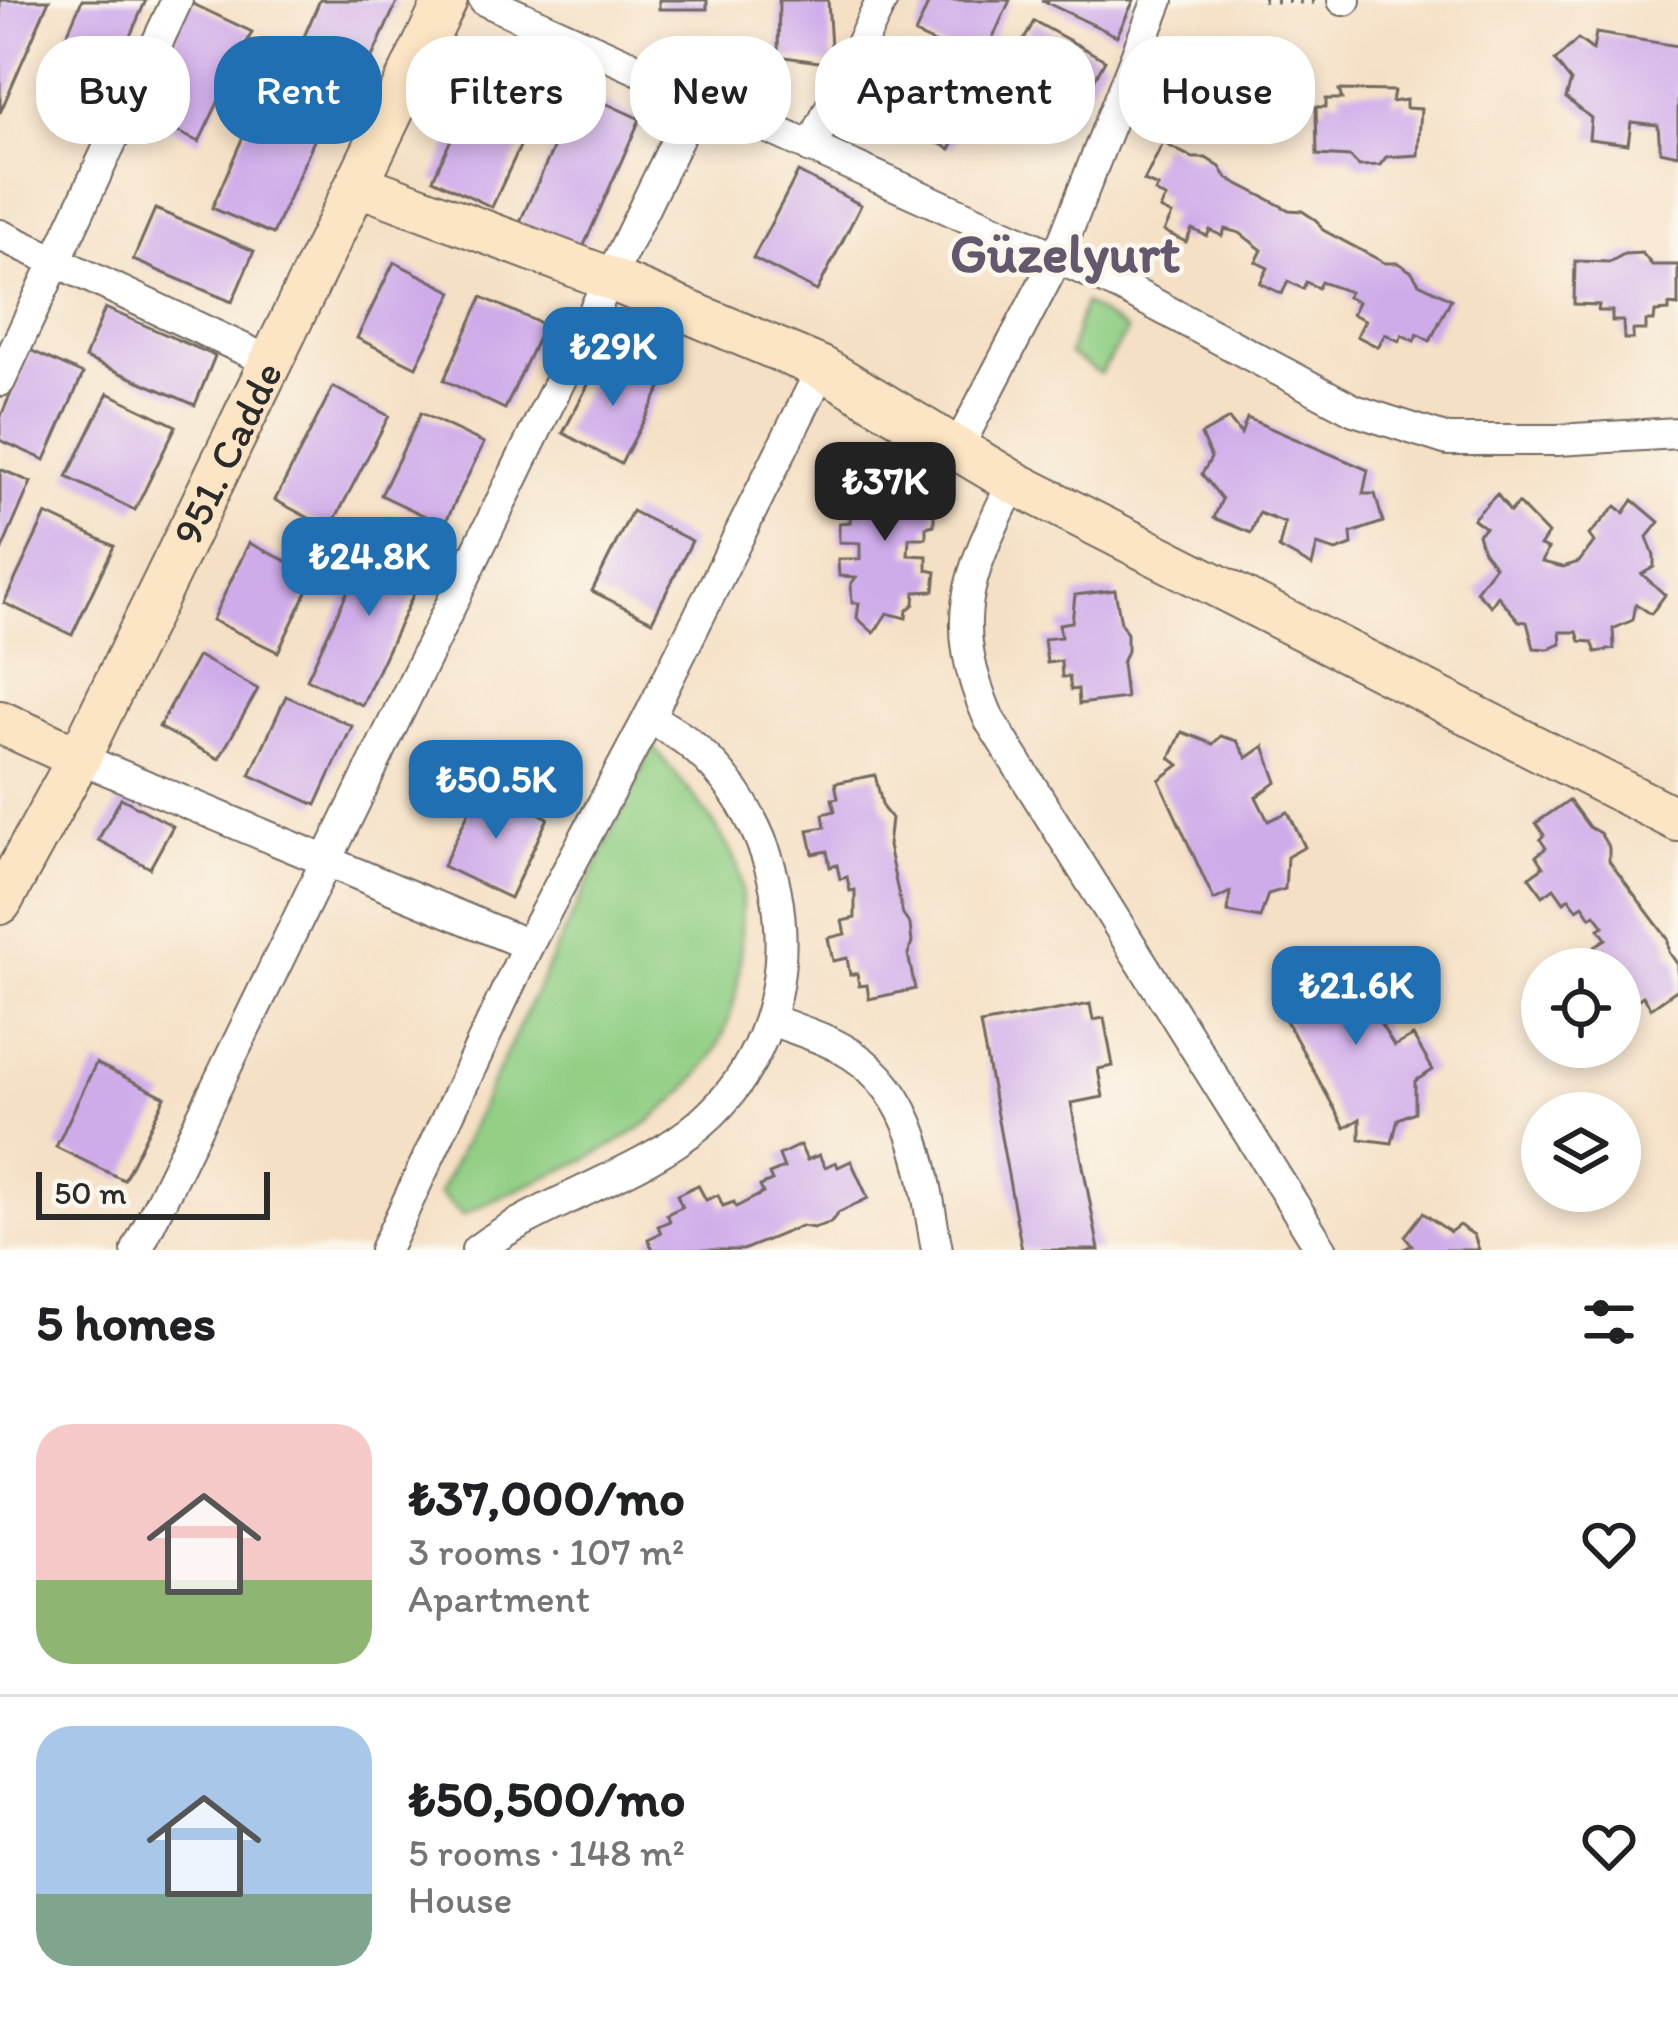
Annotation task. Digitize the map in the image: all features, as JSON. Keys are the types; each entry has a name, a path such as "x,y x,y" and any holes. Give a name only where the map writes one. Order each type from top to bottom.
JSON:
{"street":[{"path":"0,381 177,0"},
{"name":"951. Cadde","path":"0,903 79,758 446,0"},
{"path":"484,0 630,66"},
{"path":"811,148 882,0"},
{"path":"956,451 1056,260 1158,0"},
{"path":"791,139 1123,287 1354,410 1448,440 1678,433"},
{"path":"137,1250 675,144"},
{"path":"357,184 608,278 822,368 1012,482 1678,820"},
{"path":"0,235 271,362"},
{"path":"385,1250 528,945 649,717 822,368"},
{"path":"1012,482 976,560 966,601 965,644 972,680 989,719 1322,1250"},
{"path":"477,1250 699,1125 734,1090 758,1054 772,1020 782,943 777,896 763,850 741,804 716,771 688,742 649,717"},
{"path":"0,722 326,864 528,945"},
{"path":"772,1020 841,1047 890,1089 917,1138 938,1250"}],"path":[{"path":"1263,0 1344,0"}],"green space":[{"path":"1084,303 1127,331 1100,374 1069,354"},
{"path":"653,747 715,826 740,876 740,964 729,1021 703,1069 663,1111 636,1131 463,1215 439,1194"}],"building":[{"path":"0,0 49,0 0,113"},
{"path":"82,0 146,0 130,36 66,36"},
{"path":"320,0 398,0 382,36 304,36"},
{"path":"659,0 707,0 707,9 659,9"},
{"path":"779,0 828,0 830,36 815,36 815,61 791,58 791,36 778,36"},
{"path":"930,0 1010,0 994,36 915,34"},
{"path":"1041,0 1134,0 1117,36"},
{"path":"187,1 252,32 250,36 214,36 214,111 199,142 190,138 190,36 170,36"},
{"path":"1034,21 1061,36 1026,36"},
{"path":"1596,33 1678,46 1678,155 1660,151 1658,125 1631,122 1628,144 1589,139 1591,118 1566,98 1571,81 1555,61 1578,39 1593,50"},
{"path":"1095,55 1105,60 1095,79"},
{"path":"1339,90 1394,91 1392,102 1406,100 1406,108 1421,109 1418,155 1386,157 1380,165 1359,166 1350,157 1317,155 1316,107 1326,107 1326,99 1342,99"},
{"path":"606,103 630,114 630,142 581,252 519,224 555,144 606,144"},
{"path":"240,144 312,144 273,234 212,208"},
{"path":"449,144 521,144 492,207 433,179"},
{"path":"1162,144 1193,158 1206,158 1227,178 1289,210 1302,211 1323,230 1385,263 1398,263 1419,283 1451,299 1430,341 1417,334 1414,341 1402,335 1399,341 1385,334 1378,347 1357,336 1365,320 1352,314 1358,302 1347,297 1350,292 1321,282 1318,288 1306,282 1303,289 1288,281 1282,294 1260,283 1268,268 1256,262 1262,250 1240,233 1225,229 1222,236 1210,230 1207,236 1192,229 1186,242 1164,231 1172,215 1160,209 1166,198 1155,192 1158,187 1144,181"},
{"path":"798,172 861,205 817,291 753,258"},
{"path":"155,209 254,251 232,302 133,260"},
{"path":"1642,253 1652,265 1678,265 1678,306 1655,312 1654,321 1646,321 1646,330 1633,330 1633,339 1624,339 1623,321 1612,321 1612,311 1574,304 1575,261 1610,262 1624,254"},
{"path":"394,262 453,292 416,367 357,338"},
{"path":"482,297 544,325 505,409 444,380"},
{"path":"105,308 215,356 195,405 85,358"},
{"path":"30,350 83,374 45,460 0,440 0,418"},
{"path":"604,354 663,384 621,464 563,433"},
{"path":"333,387 389,416 330,529 275,500"},
{"path":"108,393 176,426 135,510 67,477"},
{"path":"421,413 484,443 444,525 381,495"},
{"path":"1247,418 1368,470 1363,494 1375,494 1383,522 1351,533 1352,545 1336,551 1317,545 1312,566 1279,548 1285,523 1259,513 1251,533 1214,518 1222,499 1202,474 1211,458 1201,435 1229,419 1241,434"},
{"path":"873,453 889,476 899,471 912,483 914,502 934,502 934,525 926,527 926,538 909,538 908,555 927,556 927,570 936,572 934,591 915,592 906,618 887,613 874,633 857,618 859,603 852,603 851,584 856,577 839,576 838,559 860,559 860,543 839,542 839,523 850,522 855,468"},
{"path":"0,469 31,482 0,554"},
{"path":"1497,494 1510,512 1518,503 1548,534 1540,546 1548,549 1542,562 1563,567 1579,562 1594,542 1589,535 1616,506 1624,513 1633,500 1659,522 1647,537 1654,567 1642,574 1665,595 1651,614 1636,604 1633,620 1613,629 1614,649 1596,652 1592,642 1580,641 1577,632 1560,632 1561,644 1549,649 1534,648 1527,622 1519,621 1498,596 1491,606 1476,591 1495,566 1478,534 1485,528 1473,519"},
{"path":"632,511 692,541 652,621 592,591"},
{"path":"46,514 114,546 72,635 4,603"},
{"path":"375,532 430,559 362,705 307,679"},
{"path":"249,543 315,575 278,652 212,620"},
{"path":"1115,590 1127,634 1122,663 1126,698 1079,704 1078,689 1071,690 1069,677 1062,677 1061,661 1047,663 1044,639 1061,637 1059,624 1072,622 1075,595"},
{"path":"198,656 258,689 219,759 159,727"},
{"path":"286,696 352,726 316,805 250,775"},
{"path":"1182,732 1213,744 1221,736 1237,741 1247,758 1264,746 1277,782 1256,797 1268,821 1288,812 1305,847 1287,857 1285,889 1268,894 1260,918 1228,912 1230,892 1214,900 1159,780 1179,765 1170,758"},
{"path":"875,775 883,808 891,818 888,846 903,915 910,925 908,954 915,989 869,999 867,985 859,986 857,973 850,975 847,958 833,961 828,938 845,934 842,921 855,918 855,890 850,891 847,877 840,879 837,865 830,867 827,851 813,854 808,830 825,827 823,814 835,811 835,783"},
{"path":"481,786 548,818 510,898 443,866"},
{"path":"121,798 173,826 150,868 98,840"},
{"path":"1569,800 1589,827 1600,833 1609,848 1609,861 1668,939 1669,952 1678,965 1678,989 1651,1008 1641,997 1641,948 1596,948 1606,939 1595,914 1591,917 1583,905 1577,909 1569,898 1564,902 1554,888 1543,896 1529,877 1543,867 1536,856 1546,848 1536,823"},
{"path":"1302,962 1333,973 1341,964 1357,969 1368,985 1385,972 1400,1006 1380,1023 1394,1046 1413,1036 1433,1070 1415,1081 1415,1112 1398,1119 1392,1143 1360,1139 1360,1119 1345,1128 1282,1013 1301,997 1291,990"},
{"path":"1090,1004 1093,1020 1104,1018 1113,1066 1098,1069 1103,1097 1071,1103 1099,1250 1022,1250 980,1024"},
{"path":"96,1063 165,1097 124,1180 56,1147"},
{"path":"800,1145 807,1160 819,1155 825,1167 851,1161 868,1198 838,1213 830,1223 801,1226 743,1250 653,1250 648,1239 661,1233 658,1226 670,1221 667,1214 682,1207 677,1195 698,1185 706,1200 718,1195 723,1206 734,1202 736,1207 763,1193 760,1186 772,1181 769,1174 784,1168 779,1155"},
{"path":"1423,1213 1450,1232 1459,1225 1474,1235 1479,1250 1402,1250 1412,1245 1405,1236"}],"district":[{"name":"Güzelyurt","path":"1065,253"}]}
